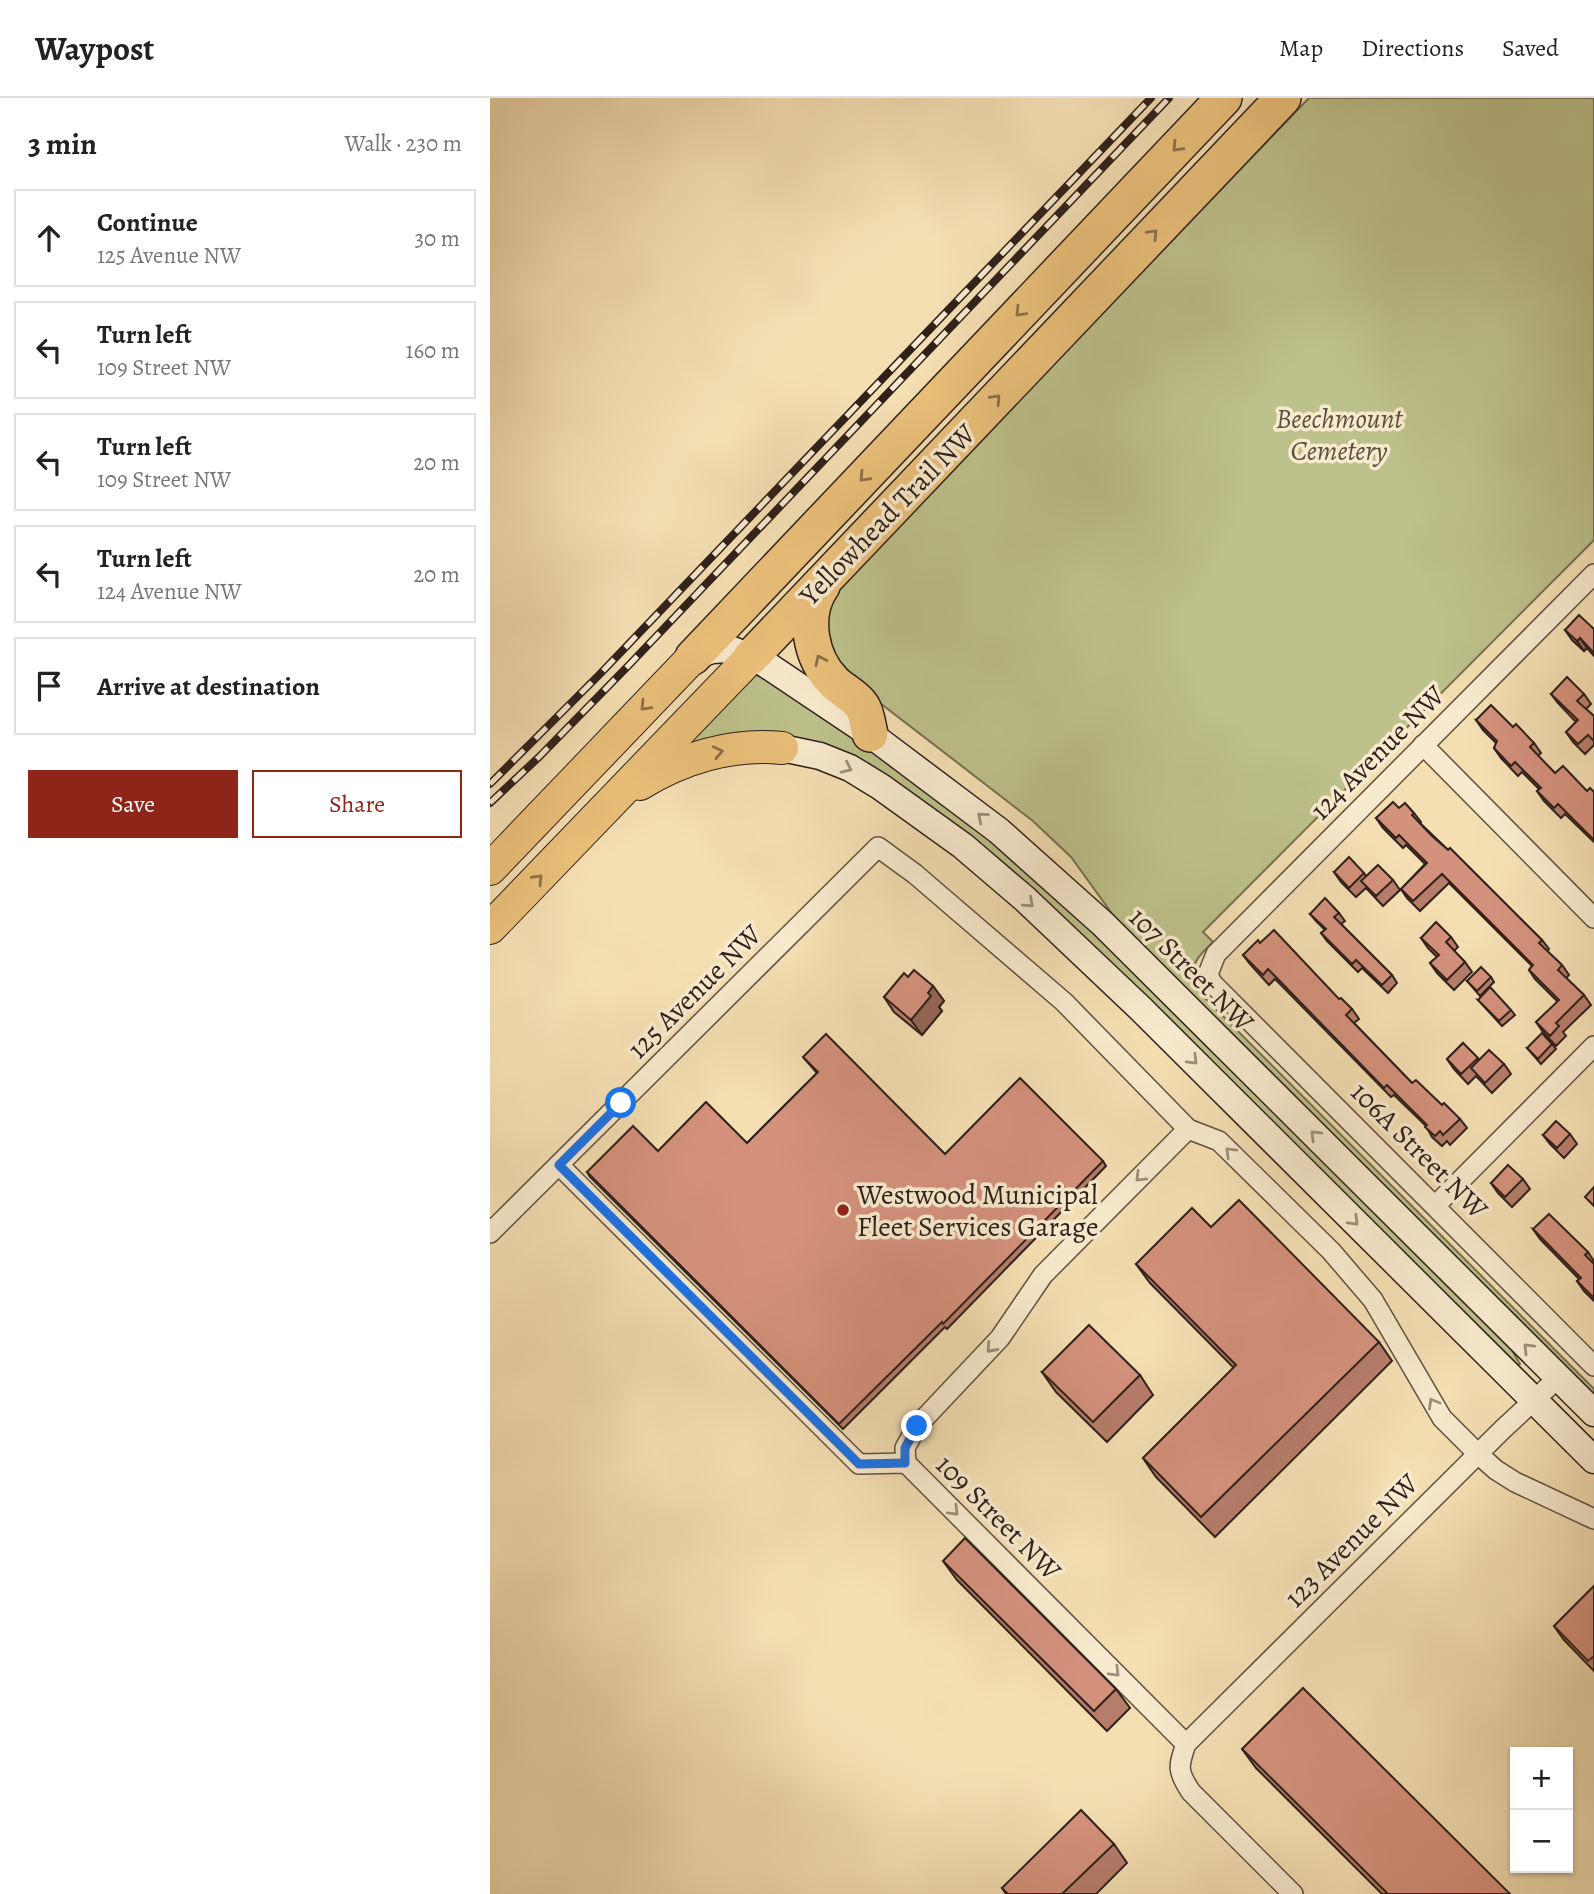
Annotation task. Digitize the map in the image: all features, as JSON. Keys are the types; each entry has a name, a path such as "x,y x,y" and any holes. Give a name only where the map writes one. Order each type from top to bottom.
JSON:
{"highway":[{"name":"Yellowhead Trail NW","path":"490,869 1224,98"},
{"name":"Yellowhead Trail NW","path":"490,928 1283,98"},
{"path":"831,573 813,604 811,633 814,648 826,673 863,707 870,734"},
{"path":"595,819 640,783 674,765 735,749 763,746 782,748"}],"main road":[{"name":"107 Street NW","path":"693,657 712,650 730,649 781,672 972,809 1087,909 1594,1413"},
{"path":"782,748 820,756 850,768 963,846 1025,899 1141,1009 1594,1460"}],"street":[{"name":"124 Avenue NW","path":"1209,974 1216,954 1594,574"},
{"path":"1423,745 1594,918"},
{"name":"125 Avenue NW","path":"490,1233 878,847 915,874 1064,1002 1188,1129"},
{"name":"106A Street NW","path":"1209,974 1212,983 1594,1366"},
{"path":"1436,1205 1594,1046"},
{"path":"905,1463 905,1448 917,1426 1000,1338 1043,1275 1188,1129 1219,1141 1355,1278 1393,1332 1442,1418 1478,1454 1515,1482 1594,1519"},
{"name":"109 Street NW","path":"559,1165 859,1464 905,1463 1186,1744"},
{"name":"123 Avenue NW","path":"1186,1744 1558,1378"},
{"path":"1186,1744 1179,1765 1180,1776 1191,1792 1293,1894"}],"green space":[{"name":"Beechmount Cemetery","path":"1309,98 1594,98 1594,540 1203,932 1213,942 1196,961 1193,972 1194,987 1594,1389 1594,1399 1166,970 1113,915 1071,857 1033,821 845,676 824,630 829,601 847,579"},
{"path":"756,675 772,681 915,782 981,833 1068,909 1177,1013 1509,1345 1520,1364 1513,1367 885,775 686,747 684,744 748,676"}],"building":[{"path":"1579,615 1594,629 1594,653 1580,638 1577,641 1565,630"},
{"path":"1567,677 1584,694 1577,701 1594,716 1594,741 1588,735 1578,744 1566,732 1578,720 1551,694"},
{"path":"1491,705 1513,727 1516,724 1534,743 1530,747 1555,773 1563,766 1587,791 1590,788 1594,792 1594,840 1558,804 1554,808 1537,791 1541,788 1515,762 1511,766 1494,748 1497,741 1476,720"},
{"path":"1393,802 1399,808 1405,803 1414,813 1412,815 1432,836 1448,850 1450,848 1542,940 1539,943 1562,965 1558,970 1584,995 1556,1023 1559,1026 1550,1036 1536,1022 1559,1000 1529,970 1533,965 1442,874 1413,901 1401,889 1427,863 1399,835 1396,838 1376,818"},
{"path":"1349,857 1364,873 1349,888 1334,872"},
{"path":"1378,865 1393,880 1376,896 1361,881"},
{"path":"1325,898 1339,913 1334,917 1392,975 1382,985 1356,960 1352,964 1321,933 1326,929 1310,914"},
{"path":"1436,922 1451,937 1446,942 1465,962 1447,980 1430,963 1439,955 1421,938"},
{"path":"1274,930 1339,999 1352,1009 1346,1015 1412,1083 1416,1080 1460,1119 1443,1135 1440,1131 1435,1136 1425,1127 1427,1125 1387,1085 1384,1088 1268,969 1263,975 1243,955 1258,940 1260,943"},
{"path":"1481,967 1491,977 1477,991 1467,981"},
{"path":"914,970 933,986 928,993 931,996 911,1020 884,997 904,973 908,977"},
{"path":"1490,987 1511,1010 1499,1021 1478,1000"},
{"path":"1542,1033 1552,1044 1538,1059 1527,1048"},
{"name":"Westwood Municipal Fleet Services Garage","path":"826,1034 945,1154 1020,1078 1103,1161 943,1324 942,1322 839,1424 587,1172 633,1126 658,1151 706,1102 747,1143 818,1072 803,1057"},
{"path":"1463,1043 1478,1058 1461,1074 1447,1059"},
{"path":"1489,1050 1504,1064 1485,1083 1471,1068"},
{"path":"1556,1121 1570,1134 1557,1148 1543,1135"},
{"path":"1508,1165 1523,1179 1505,1197 1491,1183"},
{"path":"1594,1187 1594,1206 1585,1197"},
{"path":"1239,1200 1379,1342 1201,1517 1143,1458 1236,1365 1136,1264 1192,1208 1211,1227"},
{"path":"1549,1214 1588,1252 1585,1255 1594,1264 1594,1298 1577,1281 1581,1278 1533,1229"},
{"path":"1089,1325 1140,1375 1093,1422 1042,1372"},
{"path":"965,1538 1116,1689 1094,1711 943,1561"},
{"path":"1594,1586 1594,1656 1588,1661 1554,1626"},
{"path":"1303,1688 1510,1894 1388,1894 1242,1749"},
{"path":"1081,1810 1114,1844 1062,1894 1008,1894 1002,1888"}],"railway":[{"path":"490,784 599,675 1151,98"},
{"path":"490,803 629,665 1169,98"}],"place":[{"name":"Westwood Municipal Fleet Services Garage","path":"843,1210"}],"route":[{"path":"621,1103 559,1165 859,1464 905,1463 905,1448 917,1426"}]}
